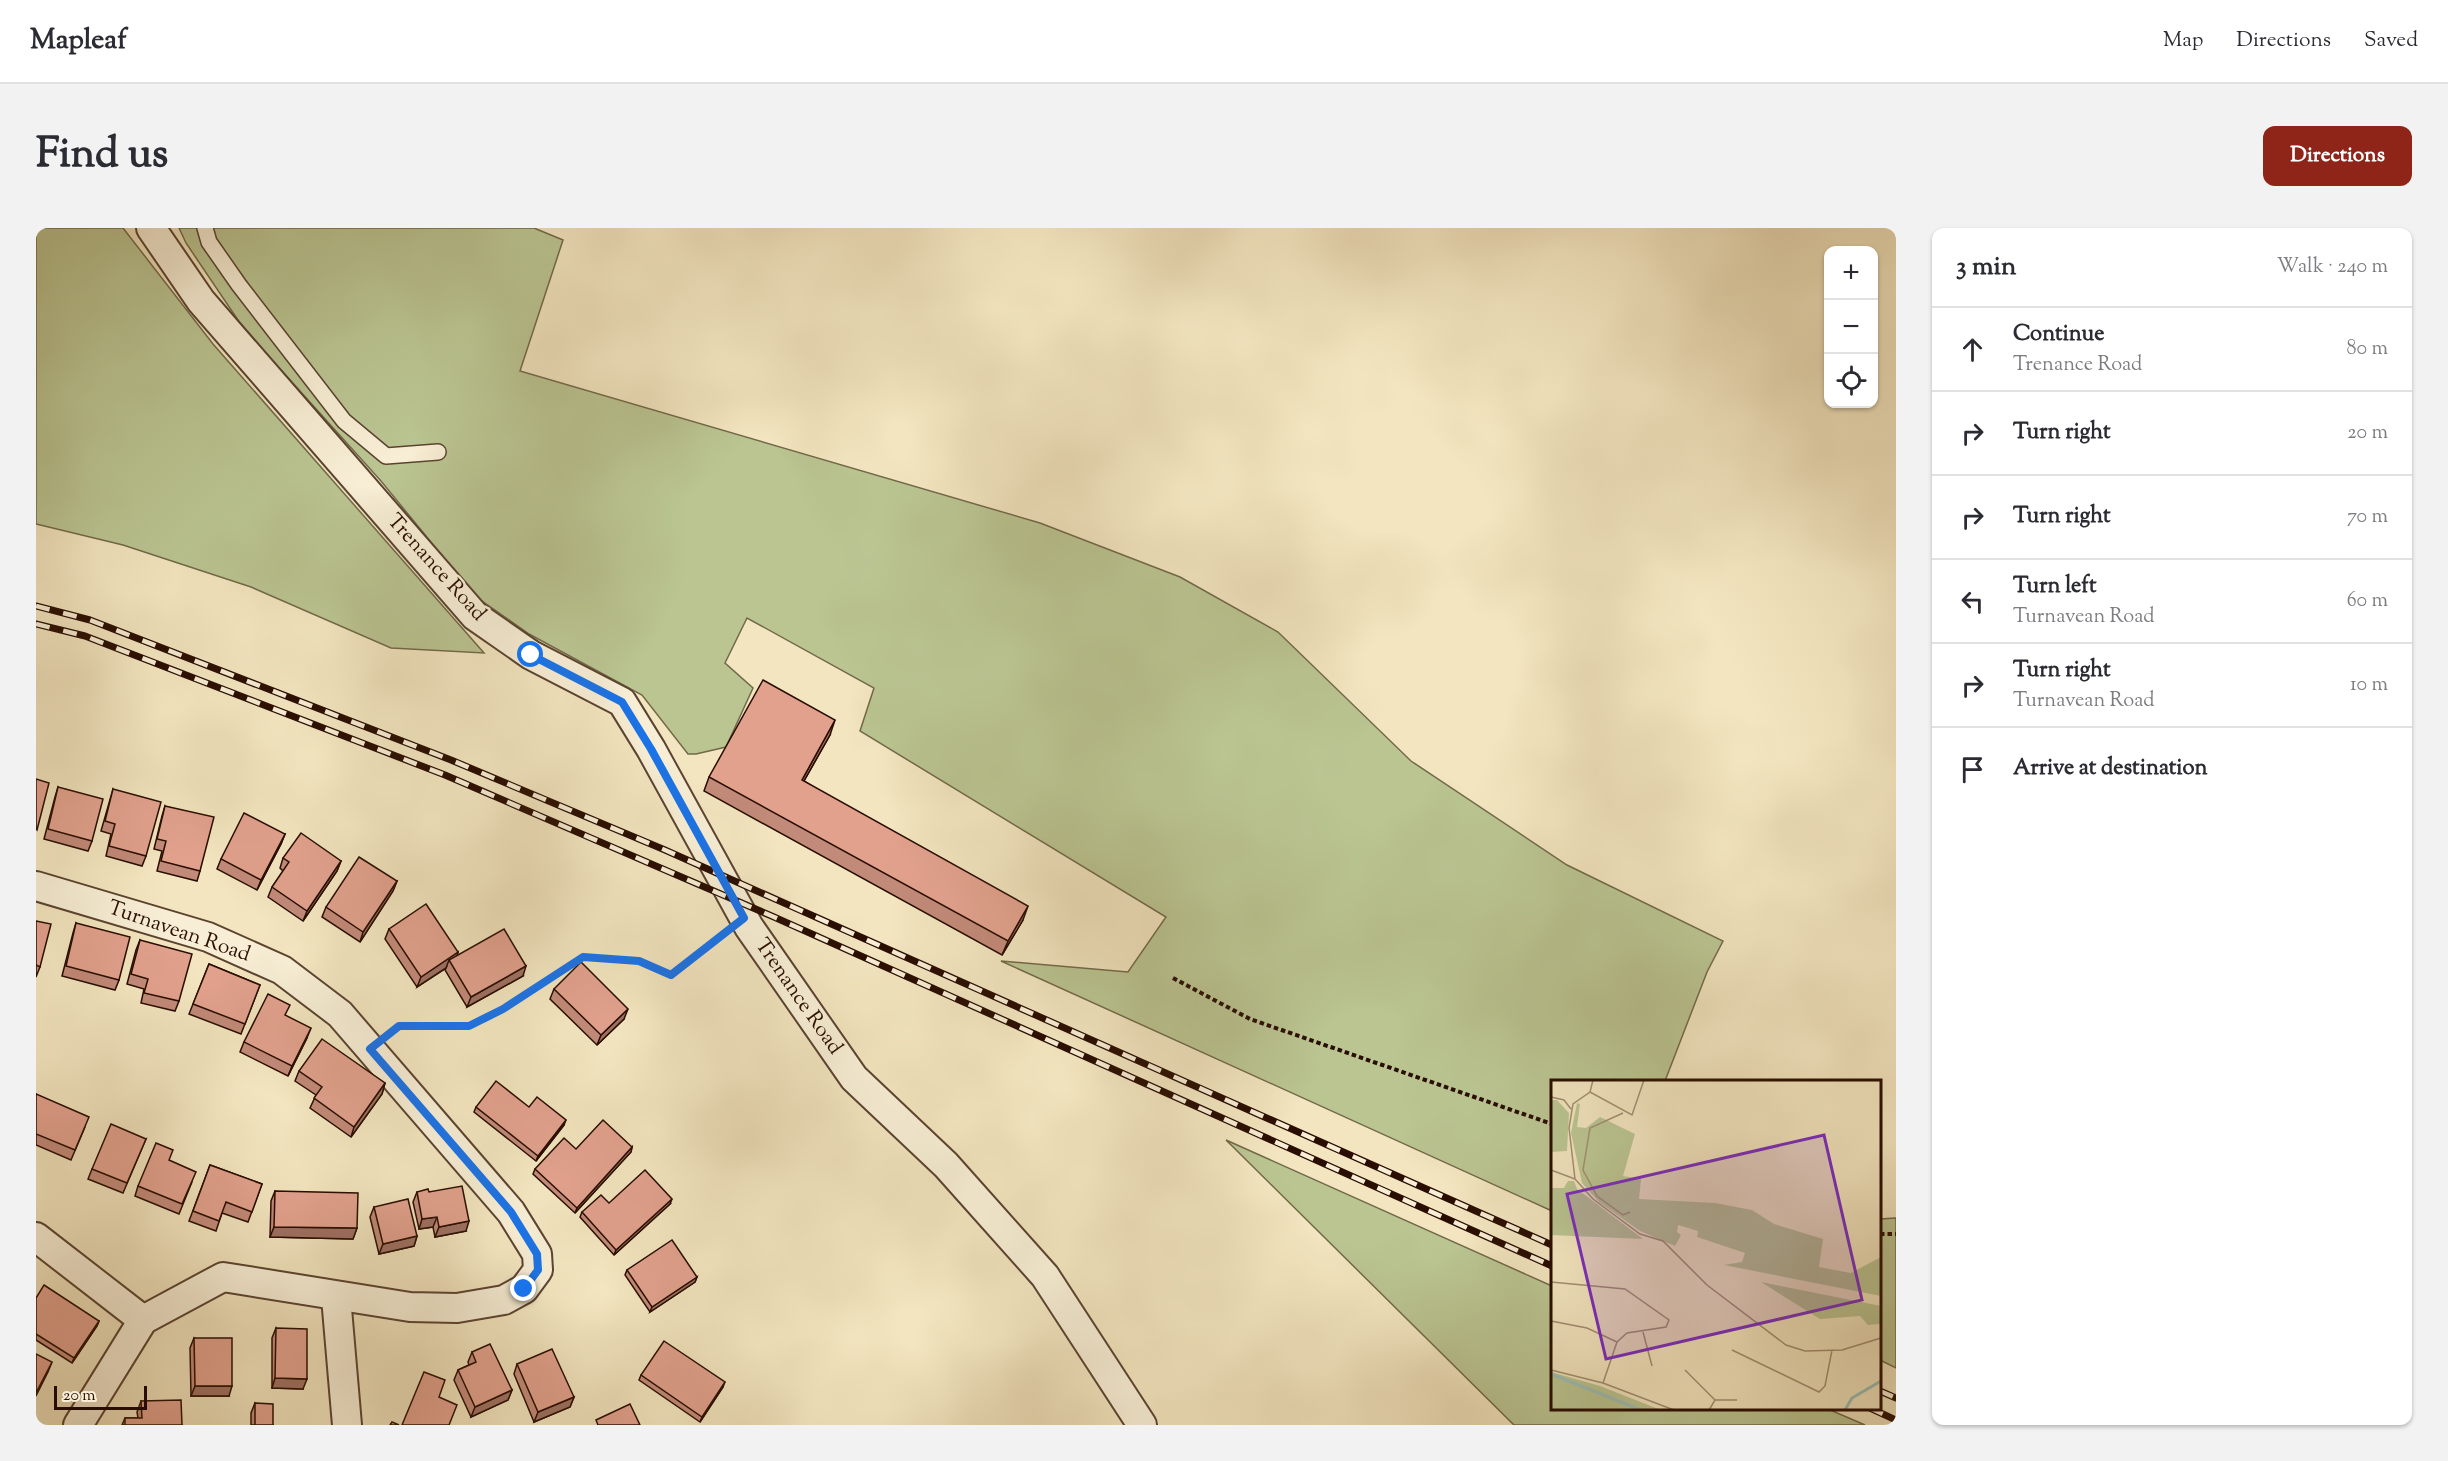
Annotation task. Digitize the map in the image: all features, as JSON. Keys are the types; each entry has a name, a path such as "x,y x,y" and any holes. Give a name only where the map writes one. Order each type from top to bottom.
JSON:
{"street":[{"name":"Trenance Road","path":"152,228 201,301 476,616 531,655 622,702 651,749 744,918 854,1078 946,1165 1045,1276 1105,1372 1142,1425"},
{"name":"Turnavean Road","path":"36,886 208,937 282,969 340,1014 511,1212 537,1254 538,1270 524,1289 504,1300 457,1308 410,1307 336,1297 223,1277 143,1320 78,1425"},
{"path":"36,1237 143,1320"},
{"path":"336,1297 347,1425"}],"lane":[{"path":"205,228 209,242 239,285 344,421 386,456 438,452"}],"path":[{"path":"370,1049 399,1026 469,1026 503,1009 583,957 639,961 671,975 744,918"},
{"path":"1173,978 1250,1019 1551,1124"}],"green space":[{"path":"36,228 123,228 213,344 484,653 391,648 251,587 123,545 36,524"},
{"path":"179,228 534,228 563,240 520,371 1040,523 1180,577 1278,632 1411,761 1567,865 1723,941 1707,972 1665,1080 1551,1080 1551,1211 1001,961 1128,972 1166,917 860,731 874,688 747,618 725,663 753,688 726,747 688,754 642,695 529,634 475,596 381,481 244,329 186,243"},
{"path":"1226,1140 1551,1286 1551,1410 1830,1410 1865,1425 1514,1425"},
{"path":"1896,1218 1896,1368 1881,1360 1881,1219"}],"building":[{"path":"763,680 835,720 802,780 1028,906 1008,941 709,777"},
{"path":"36,779 49,783 37,830 36,829"},
{"path":"58,787 103,799 92,841 48,829"},
{"path":"113,789 161,802 146,856 109,846 115,824 105,821"},
{"path":"165,806 214,817 200,871 161,861 166,841 157,839"},
{"path":"244,813 285,834 261,880 221,859"},
{"path":"301,833 341,861 307,911 272,887 289,862 283,858"},
{"path":"359,857 397,881 363,932 326,907"},
{"path":"426,904 458,952 421,977 389,929"},
{"path":"36,921 51,924 40,967 36,965"},
{"path":"76,923 130,937 119,980 66,966"},
{"path":"504,929 526,966 471,997 449,960"},
{"path":"140,940 192,954 179,1001 144,993 148,979 131,974"},
{"path":"581,962 628,1009 601,1035 554,989"},
{"path":"209,964 260,985 245,1024 193,1004"},
{"path":"268,994 290,1005 285,1015 311,1028 292,1066 244,1042"},
{"path":"322,1039 385,1083 354,1127 314,1098 322,1087 299,1071"},
{"path":"496,1081 529,1107 537,1097 566,1120 538,1156 476,1107"},
{"path":"36,1094 89,1117 75,1150 36,1134"},
{"path":"603,1120 632,1147 577,1208 535,1169 564,1138 576,1149"},
{"path":"111,1124 146,1139 127,1183 92,1169"},
{"path":"156,1143 173,1150 169,1160 196,1172 182,1204 138,1186"},
{"path":"210,1165 262,1184 252,1212 226,1202 219,1221 193,1211"},
{"path":"645,1170 672,1199 616,1250 582,1212 601,1195 609,1203"},
{"path":"462,1186 469,1221 439,1227 437,1217 422,1219 417,1192"},
{"path":"275,1191 358,1193 357,1228 274,1227"},
{"path":"408,1199 417,1236 383,1244 374,1207"},
{"path":"672,1240 697,1277 652,1307 627,1270"},
{"path":"44,1285 99,1321 74,1358 36,1334 36,1298"},
{"path":"276,1328 307,1329 307,1379 275,1378"},
{"path":"194,1338 232,1338 232,1386 195,1386"},
{"path":"664,1341 725,1382 702,1417 641,1375"},
{"path":"490,1344 512,1390 475,1407 458,1370 476,1362 472,1352"},
{"path":"552,1349 574,1397 538,1412 517,1364"},
{"path":"36,1354 52,1362 36,1393"},
{"path":"424,1372 445,1380 439,1397 457,1405 449,1425 402,1425"},
{"path":"181,1400 182,1425 125,1425 125,1418 142,1418 141,1401"},
{"path":"255,1403 273,1404 273,1425 255,1425"},
{"path":"630,1404 640,1425 598,1425 596,1420"}],"railway":[{"path":"36,606 90,620 451,760 665,850 1551,1245"},
{"path":"36,624 85,636 445,775 774,917 1551,1266"},
{"path":"1881,1391 1896,1398"},
{"path":"1874,1410 1896,1420"}],"route":[{"path":"524,1289 538,1270 537,1254 511,1212 370,1049 399,1026 469,1026 503,1009 583,957 639,961 671,975 744,918 651,749 622,702 531,655"}]}
